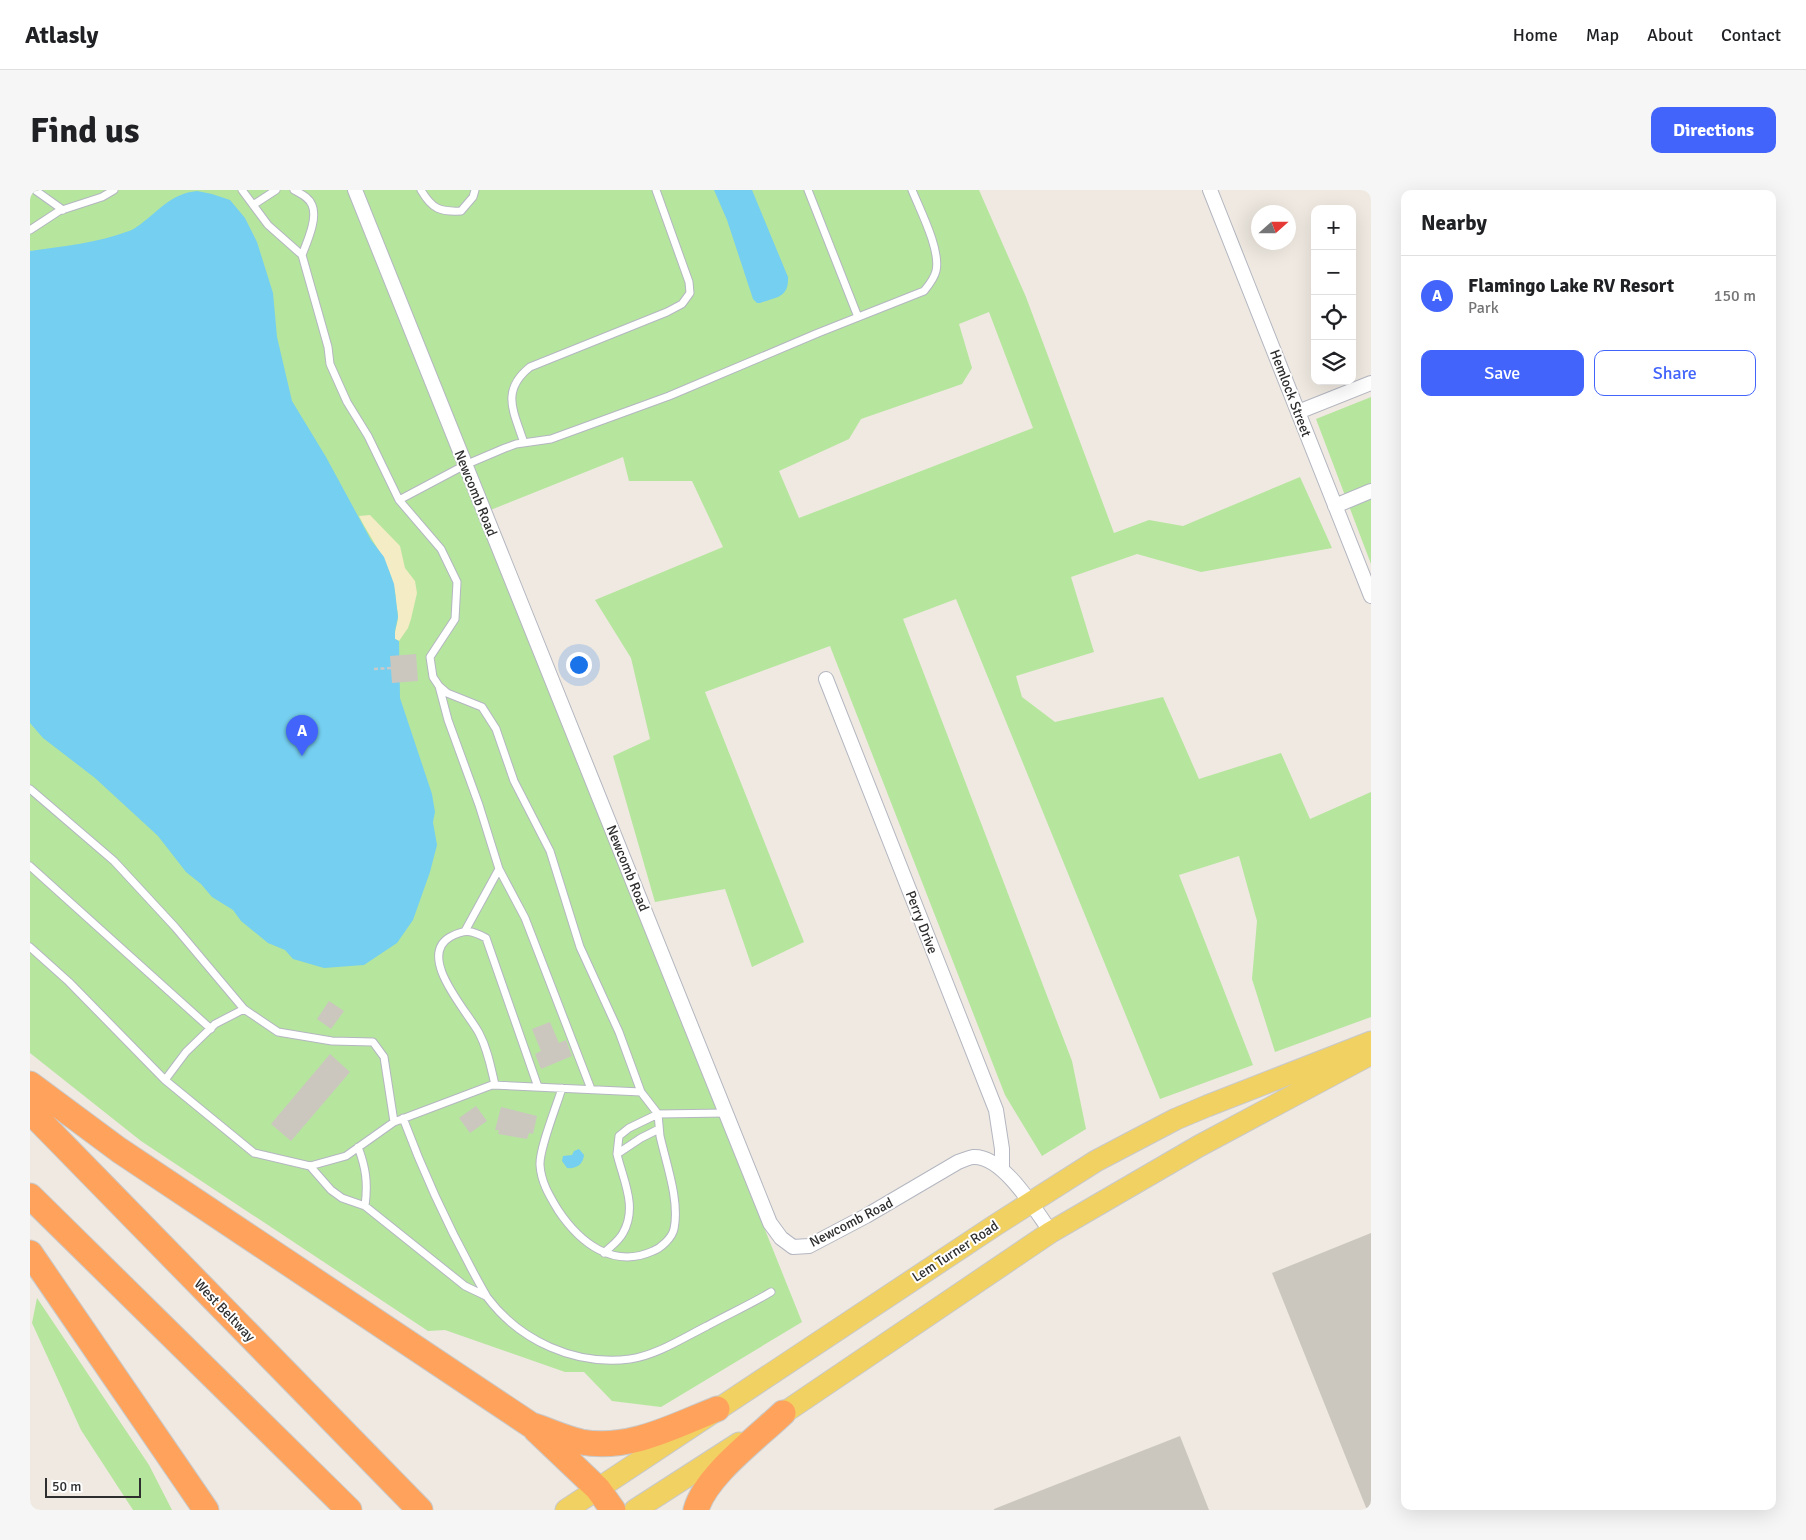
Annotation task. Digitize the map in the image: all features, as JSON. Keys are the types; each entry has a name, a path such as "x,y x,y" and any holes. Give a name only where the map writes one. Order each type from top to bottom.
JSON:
{"highway":[{"path":"30,1084 119,1150 530,1425 598,1488 613,1510"},
{"name":"West Beltway","path":"30,1111 420,1510"},
{"path":"30,1196 349,1510"},
{"path":"30,1254 206,1510"},
{"path":"530,1425 581,1442 611,1444 634,1441 717,1409"},
{"path":"696,1510 699,1500 719,1472 783,1414"}],"main road":[{"name":"Lem Turner Road","path":"566,1510 1029,1203 1096,1161 1176,1119 1371,1042"},
{"path":"635,1510 783,1414 1051,1232 1199,1146 1371,1054"}],"street":[{"name":"Newcomb Road","path":"355,190 770,1223 781,1238 793,1247 809,1246 866,1216 958,1162 973,1157 988,1160 1002,1168 1051,1232"},
{"name":"Hemlock Street","path":"1210,190 1371,596"},
{"path":"1298,412 1371,384"},
{"path":"1335,506 1371,491"},
{"name":"Perry Drive","path":"826,680 996,1110 1002,1149 1002,1168"}],"lane":[{"path":"35,190 63,210"},
{"path":"30,230 63,210 102,197 114,190"},
{"path":"242,190 268,225 302,255 328,347 330,364 347,402 368,436 399,500 441,549 457,582 455,619 430,657 433,677 447,693 482,707 496,729 514,781 550,852 580,947 618,1032 641,1092 658,1114 659,1129 675,1205 674,1231 660,1248 644,1255 618,1256 604,1253 586,1243 570,1227 548,1194 542,1179 540,1162 546,1135 562,1088"},
{"path":"253,205 276,190"},
{"path":"294,190 305,196 313,206 312,229 302,255"},
{"path":"421,190 436,209 447,212 461,211 473,197 475,190"},
{"path":"524,443 512,402 513,386 521,374 530,367 667,312 682,304 690,294 689,282 656,190"},
{"path":"808,190 858,317"},
{"path":"399,500 464,465 505,448 551,439 669,396 924,291 932,281 937,270 936,255 912,190"},
{"path":"439,686 448,720 500,869 525,918 590,1089"},
{"path":"30,789 114,861 175,927 244,1009 278,1032 332,1041 373,1042 384,1057 394,1122"},
{"path":"30,866 211,1029"},
{"path":"465,931 500,869"},
{"path":"495,1085 488,1054 479,1033 452,992 438,961 446,940 461,931 474,932 486,938 538,1087"},
{"path":"30,948 69,982 165,1080 254,1154 310,1166 346,1156 394,1122 495,1085 641,1092"},
{"path":"165,1080 186,1052 215,1024 244,1009"},
{"path":"604,1253 622,1235 628,1220 630,1203 617,1154 620,1136 629,1128 658,1114 726,1113"},
{"path":"403,1118 438,1206 486,1296 495,1308 509,1320 545,1345 574,1356 612,1360 632,1358 662,1349 771,1292"},
{"path":"617,1154 659,1129"},
{"path":"358,1147 366,1173 365,1206"},
{"path":"310,1166 330,1190 342,1198 365,1206 465,1286 486,1296"}],"path":[{"path":"374,669 391,668"}],"green space":[{"path":"30,190 979,190 1026,297 1114,533 1149,520 1183,526 1300,477 1332,548 1201,572 1137,554 1071,577 1094,652 1016,676 1022,697 1055,722 1163,697 1199,779 1281,753 1310,819 1371,792 1371,1017 1275,1052 1252,979 1257,921 1239,856 1179,875 1253,1065 1160,1099 956,599 903,619 1072,1061 1086,1129 1042,1156 1005,1095 830,646 705,692 804,942 752,967 725,889 655,902 613,756 650,739 631,658 595,600 723,547 692,481 629,481 623,457 478,515 802,1322 661,1407 612,1401 584,1372 565,1372 445,1330 428,1331 141,1141 30,1053","holes":["989,312 1033,428 799,518 779,471 849,439 861,419 962,384 972,368 959,324"]},
{"path":"1371,397 1371,564 1316,419"},
{"path":"37,1298 149,1465 172,1510 133,1510 81,1430 32,1323"}],"sand":[{"path":"370,515 400,546 405,568 415,581 417,593 411,619 408,628 399,641 395,639 398,614 392,578 388,567 359,516"}],"water":[{"path":"714,190 752,190 788,277 786,289 780,296 760,303 753,299 727,220"},
{"path":"197,191 230,200 245,218 257,242 273,293 277,337 292,401 326,457 371,540 384,557 394,584 398,617 395,639 399,641 400,698 432,794 435,812 433,822 437,845 430,872 413,920 397,943 364,965 324,968 293,959 285,950 268,943 241,921 233,910 212,897 201,884 186,872 158,836 95,778 43,738 30,723 30,251 93,241 131,230 173,198"},
{"path":"579,1149 584,1155 581,1164 573,1168 567,1168 562,1161 563,1156 572,1155 574,1151"}],"building":[{"path":"416,654 418,681 392,683 390,656"},
{"path":"329,1001 344,1011 331,1029 317,1019"},
{"path":"550,1022 559,1043 566,1040 572,1056 541,1069 535,1054 541,1051 532,1029"},
{"path":"330,1054 350,1072 291,1141 271,1124"},
{"path":"476,1106 487,1121 470,1133 459,1118"},
{"path":"501,1107 537,1116 533,1134 529,1133 527,1139 498,1134 499,1130 495,1130"},
{"path":"1371,1233 1371,1510 1367,1510 1272,1273"},
{"path":"1180,1436 1209,1510 994,1510 994,1509"}],"place":[{"name":"Flamingo Lake RV Resort","path":"302,756"}]}
